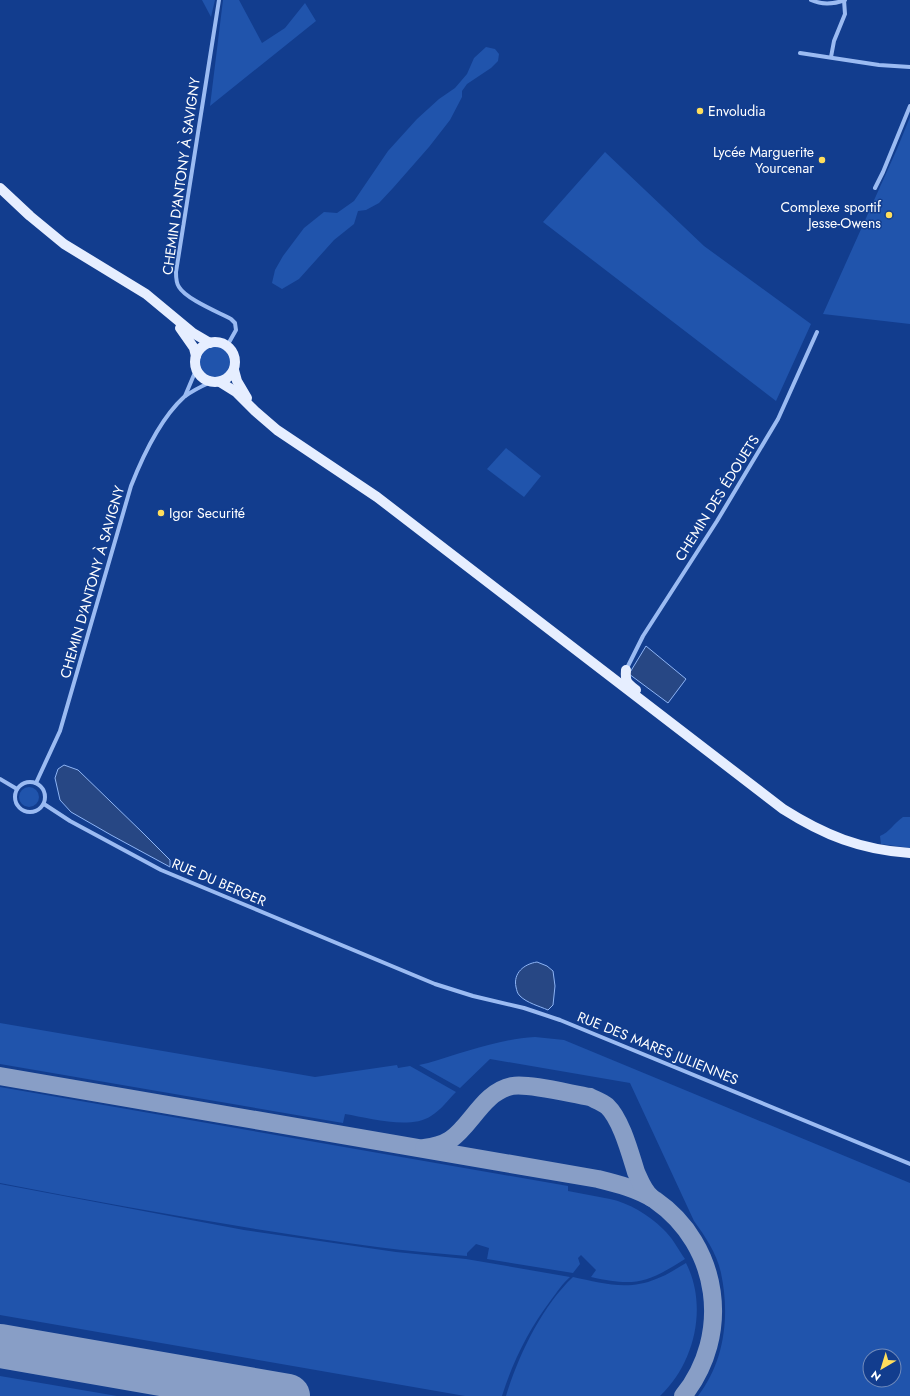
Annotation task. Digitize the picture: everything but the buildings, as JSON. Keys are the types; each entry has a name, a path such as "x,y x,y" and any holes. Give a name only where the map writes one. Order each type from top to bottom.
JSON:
{"main road":[{"path":"0,188 30,216 64,244 146,294 193,333 210,343"},
{"path":"162,308 178,325 194,348 196,356 196,370 202,378 215,382 236,392 260,415 296,444 335,468 377,497 756,789 807,824 828,834 850,842 881,849 910,853"},
{"path":"196,356 201,348 210,343 222,343 227,346 234,355 236,362 234,370 227,378 215,382"},
{"path":"234,370 237,381 242,390 260,415"},
{"path":"582,655 586,654 590,656 618,677 626,670"},
{"path":"626,670 626,679 628,684 651,702 656,712"}],"street":[{"name":"CHEMIN D'ANTONY À SAVIGNY","path":"219,0 176,279 178,286 188,297 231,319 235,323 236,330 227,346"},
{"path":"812,0 831,4 844,0 845,14 834,41 831,57"},
{"path":"800,53 879,65 910,67"},
{"path":"874,188 883,172 910,106"},
{"name":"CHEMIN DES ÉDOUETS","path":"626,670 643,636 721,515 778,419 817,332"},
{"path":"185,396 196,370"},
{"path":"185,396 215,382"},
{"name":"CHEMIN D'ANTONY À SAVIGNY","path":"36,783 60,731 131,486 137,470 154,436 174,408 185,396"},
{"path":"0,779 17,789"},
{"path":"26,782 36,783 44,790 46,797 44,804 41,808 34,812 22,811 15,801 17,789 26,782"},
{"name":"RUE DU BERGER","path":"44,804 70,821 161,870 393,967"},
{"name":"RUE DES MARES JULIENNES","path":"393,967 435,984 473,996 524,1008 560,1020 910,1164"}],"shaded area":[{"path":"202,0 215,0 211,17"},
{"path":"223,0 239,0 262,43 285,28 305,3 316,21 210,106"},
{"path":"486,47 495,49 499,54 498,61 491,68 467,84 462,91 462,97 450,120 429,147 393,188 379,203 366,210 358,211 354,224 334,240 299,279 282,289 272,283 275,270 283,256 304,228 324,212 337,213 354,201 388,151 417,119 439,99 455,88 467,74 474,58"},
{"name":"Complexe sportif Jesse-Owens","path":"910,117 910,324 823,314 897,149"},
{"path":"605,152 704,246 811,324 776,401 543,222"},
{"path":"212,346 218,346 228,353 231,362 230,368 224,375 218,378 212,378 202,371 199,365 199,359 206,349"},
{"path":"506,448 541,476 524,497 487,469"},
{"path":"646,646 686,679 668,703 629,674"},
{"path":"64,765 78,770 170,860 170,867 71,812 60,800 55,778 58,769"},
{"path":"29,787 36,790 39,797 36,804 29,807 22,804 19,797 22,790"},
{"path":"903,817 910,817 910,848 881,844 880,836 887,832"},
{"path":"537,962 547,966 553,971 555,986 553,1005 548,1010 523,998 517,992 516,977 520,970 532,963"},
{"path":"0,1023 315,1077 397,1065 398,1068 410,1066 456,1092 438,1111 422,1120 401,1123 345,1114 343,1123 0,1064"},
{"path":"535,1037 564,1040 910,1183 910,1396 698,1396 714,1368 720,1353 723,1337 725,1305 721,1273 714,1252 694,1221 630,1083 490,1059 460,1088 419,1065 508,1040"},
{"path":"0,1087 568,1186 568,1191 617,1201 645,1214 666,1232 685,1259 650,1278 640,1281 619,1282 591,1277 596,1270 581,1255 578,1258 580,1264 573,1273 487,1259 489,1248 476,1244 467,1253 467,1256 377,1247 188,1218 0,1183"},
{"path":"0,1184 244,1230 396,1252 466,1259 570,1277 562,1285 543,1311 529,1334 511,1370 502,1396 465,1396 0,1315"},
{"path":"686,1263 693,1280 696,1297 697,1315 694,1333 689,1351 682,1367 672,1383 660,1396 506,1396 517,1365 532,1332 551,1302 573,1277 614,1285 635,1285 646,1283 660,1277"},
{"path":"0,1376 117,1396 0,1396"}],"taxiway":[{"path":"0,1076 598,1179 642,1193 655,1200 677,1219 694,1241 705,1266 712,1292 713,1319 708,1346 699,1372 683,1396"},
{"path":"424,1148 438,1146 458,1134 485,1102 502,1089 519,1085 539,1087 590,1097 607,1106 617,1119 639,1179 644,1190 652,1198"}],"runway":[{"path":"0,1346 288,1396"}],"place":[{"name":"Envoludia","path":"700,111"},
{"name":"Lycée Marguerite Yourcenar","path":"822,160"},
{"name":"Complexe sportif Jesse-Owens","path":"889,215"},
{"name":"Igor Securité","path":"161,513"}]}
